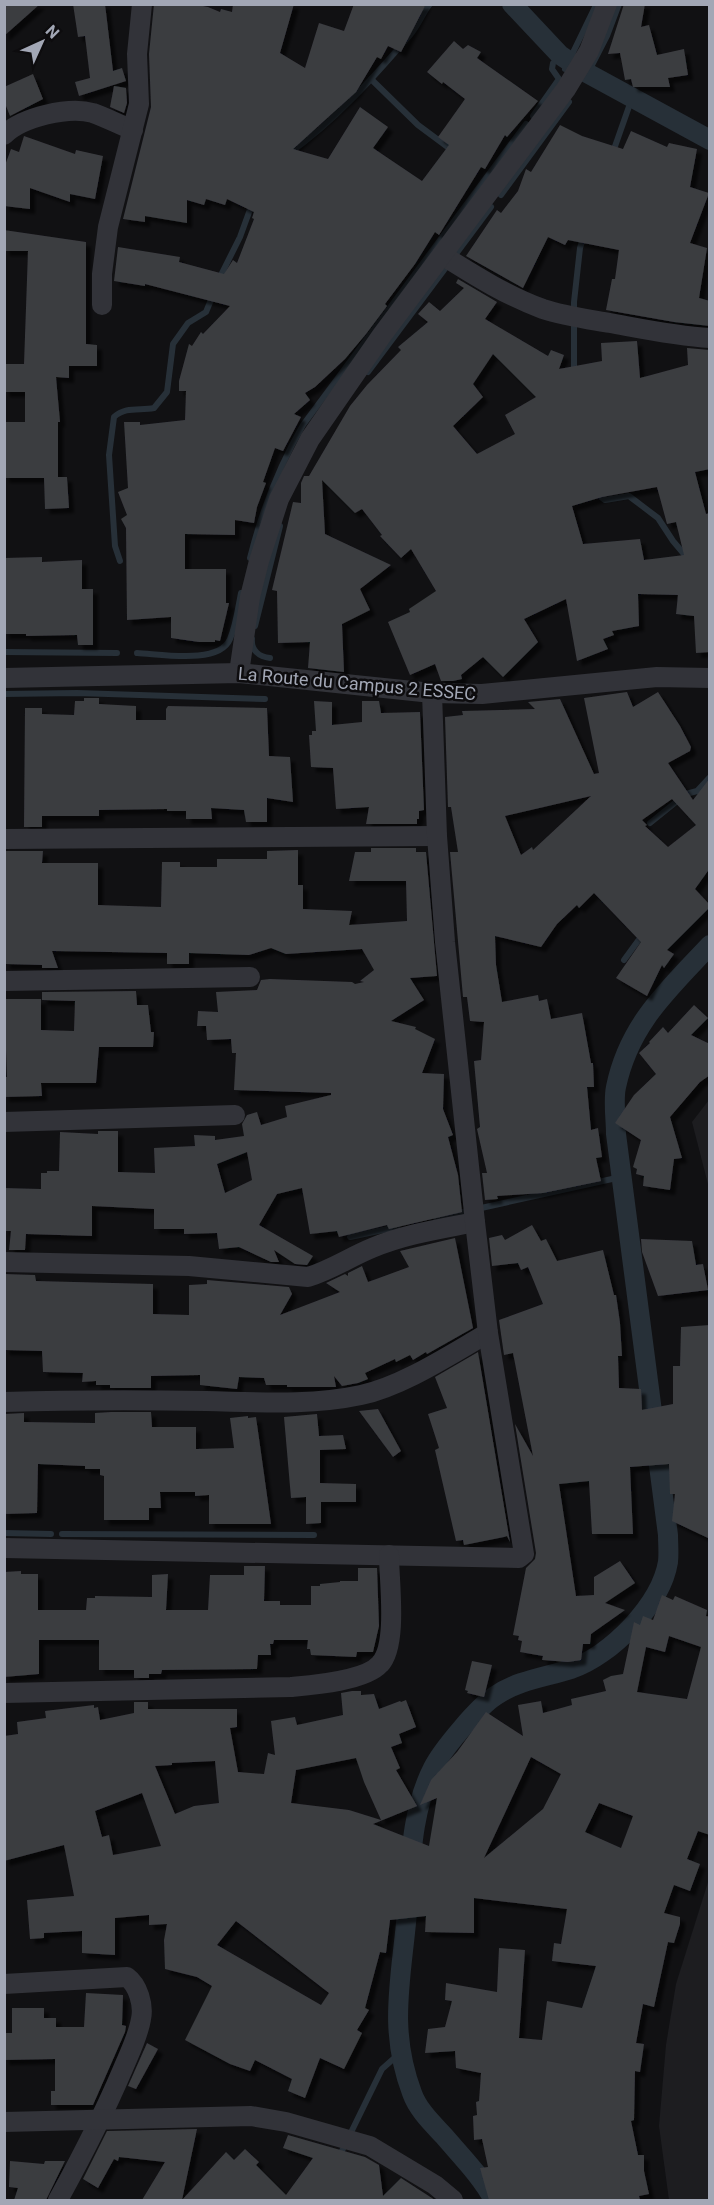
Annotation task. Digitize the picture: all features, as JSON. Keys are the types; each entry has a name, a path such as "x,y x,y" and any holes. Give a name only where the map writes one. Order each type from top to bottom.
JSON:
{"street":[{"path":"102,305 102,274 108,227 139,104 137,54 142,4"},
{"path":"239,673 250,597 259,561 279,499 310,439 382,335 566,89 589,51 607,4"},
{"path":"4,135 11,128 35,118 63,111 92,113 133,130"},
{"path":"442,255 478,278 543,309 637,328 710,338"},
{"name":"La Route du Campus 2 ESSEC","path":"4,678 239,673 432,693 482,694 657,677 710,678"},
{"path":"4,1548 519,1558 524,1554 488,1333 445,942 437,836 432,693"},
{"path":"4,839 437,836"},
{"path":"4,981 250,977"},
{"path":"4,1122 235,1115"},
{"path":"4,1262 189,1266 308,1276 319,1274 371,1248 410,1234 475,1222"},
{"path":"4,1402 104,1400 317,1402 363,1395 392,1384 488,1333"},
{"path":"4,1693 291,1687 331,1683 371,1672 380,1665 386,1655 391,1638 389,1555"},
{"path":"4,1984 120,1976 127,1977 133,1982 140,2000 142,2017 133,2043 101,2121 58,2200"},
{"path":"4,2122 101,2121 225,2115 251,2116 286,2122 370,2146 435,2185 453,2200"}],"shaded area":[{"path":"709,1100 709,1188 692,1122"},
{"path":"709,1879 709,2200 669,2200 659,2126 666,2045 676,1984"}],"building":[{"path":"4,4 40,4 4,36"},
{"path":"73,4 105,4 113,71 122,68 126,81 79,96 75,82 90,78 85,36 78,37"},
{"path":"154,4 193,4 220,12 221,9 232,12 233,4 294,4 280,53 305,68 319,23 344,31 354,4 426,4 401,52 388,46 381,59 377,57 356,92 293,149 328,159 360,107 388,127 373,148 422,181 449,145 438,137 465,99 427,72 454,41 463,49 468,45 481,52 477,58 538,101 507,137 505,135 485,169 481,167 439,235 435,232 366,334 345,359 315,387 305,393 310,400 294,414 301,417 283,451 275,448 263,482 266,483 254,523 235,520 235,535 185,534 185,569 226,569 226,603 229,603 220,641 215,640 215,642 171,638 171,617 127,620 126,528 121,519 127,515 118,492 128,488 124,422 140,422 140,425 185,420 186,391 179,391 179,381 189,344 192,346 201,332 203,334 230,306 145,284 145,286 114,281 118,247 180,257 179,262 224,274 233,260 237,263 254,219 252,218 254,212 227,199 225,205 206,199 204,205 187,200 187,223 145,216 145,222 123,219 151,107 149,54"},
{"path":"624,4 645,4 641,27 649,25 657,55 684,49 688,75 668,78 670,87 633,87 631,79 625,80 620,53 608,54"},
{"path":"33,74 43,99 10,116 4,101 4,87"},
{"path":"114,86 126,88 127,103 124,113 110,107"},
{"path":"560,125 582,136 623,149 631,131 667,147 669,143 697,149 690,187 709,193 690,243 707,248 699,298 710,301 710,326 606,310 612,279 615,279 619,250 568,240 565,245 548,237 523,288 466,256 497,210 501,213 518,191 526,169 531,172"},
{"path":"24,136 75,154 76,150 103,156 95,199 70,194 70,202 30,188 30,209 4,206 4,168 11,149 19,152"},
{"path":"4,230 86,242 86,344 97,345 97,366 69,366 69,378 56,377 60,422 58,422 58,477 67,477 69,508 45,509 44,478 4,478 4,422 25,422 25,392 4,392 4,364 24,364 28,251 4,251"},
{"path":"458,279 497,302 485,319 548,356 551,350 564,355 559,369 602,361 601,343 637,341 640,378 688,365 687,348 710,350 710,469 695,472 706,514 710,513 710,652 696,653 694,616 676,614 678,595 638,594 639,626 612,631 614,635 603,639 608,649 577,661 566,599 524,619 538,642 503,677 483,657 461,675 462,679 441,681 435,664 410,675 388,622 410,612 409,609 436,591 411,549 401,558 380,536 382,535 362,509 355,513 322,480 325,534 391,565 360,589 370,610 342,624 344,672 308,668 310,642 278,643 277,591 272,590 293,502 301,503 301,483 304,476 309,476 350,406 401,350 398,347 428,322 418,314 429,302 440,311 464,288 456,283","holes":["493,354 536,397 505,415 515,434 477,454 453,426 483,397 473,384","657,487 667,524 676,522 684,555 644,560 640,539 583,544 572,506 602,497"]},
{"path":"42,557 42,562 82,560 82,589 93,589 93,645 78,645 77,635 4,634 4,558"},
{"path":"627,692 633,707 658,692 680,726 691,747 690,751 668,763 693,800 710,778 710,868 695,889 710,907 667,950 674,954 664,968 662,965 647,996 616,978 641,942 594,893 579,908 577,905 557,924 541,947 495,936 496,965 502,1002 538,995 539,1001 547,999 551,1019 582,1013 591,1063 593,1063 594,1087 587,1087 591,1130 598,1128 602,1157 596,1158 601,1181 543,1193 497,1196 498,1199 485,1200 482,1173 487,1173 477,1129 480,1127 474,1061 481,1060 484,1022 470,1021 467,997 463,997 450,852 458,852 451,807 448,807 445,717 463,715 462,711 535,709 528,702 560,699 594,774 599,773 584,698","holes":["591,796 533,850 532,847 521,855 505,816","672,799 696,825 668,847 645,826 647,825 642,820"]},
{"path":"84,698 99,698 99,704 136,706 136,720 166,720 168,706 267,708 269,756 290,757 293,802 267,798 267,822 246,822 244,810 211,808 212,819 186,819 186,811 167,811 167,809 99,810 99,816 42,816 42,827 24,827 25,708 42,708 42,714 74,715 75,701 84,701"},
{"path":"314,701 332,702 332,725 362,722 362,701 379,701 381,713 420,712 424,810 419,811 417,824 366,824 369,807 336,809 333,768 311,767 309,735 312,735 312,731 316,731"},
{"path":"371,848 416,848 416,852 426,852 437,976 410,978 424,1000 391,1021 416,1027 415,1029 435,1039 422,1073 444,1074 443,1109 453,1135 448,1137 458,1175 462,1212 389,1229 387,1225 339,1237 337,1231 310,1234 302,1188 277,1194 259,1225 313,1256 307,1265 295,1264 274,1250 279,1262 271,1262 239,1247 219,1249 217,1233 184,1234 184,1229 154,1229 154,1209 92,1206 92,1236 26,1234 25,1250 9,1250 11,1231 4,1231 4,1188 41,1189 41,1173 59,1171 60,1132 98,1134 98,1131 118,1131 118,1172 155,1173 154,1148 195,1146 194,1135 215,1136 215,1140 244,1136 242,1124 247,1115 257,1112 261,1125 287,1117 285,1106 331,1095 331,1093 234,1090 236,1053 232,1053 231,1039 207,1040 206,1026 197,1026 198,1011 218,1012 216,992 257,990 261,980 270,979 352,982 355,984 364,982 360,981 374,970 362,949 286,954 271,948 249,955 189,953 189,964 167,964 167,953 52,951 58,968 5,964 4,851 43,851 42,863 98,863 98,905 161,907 162,862 180,862 180,867 217,867 217,859 267,859 267,851 298,850 298,885 303,885 303,909 352,911 349,925 407,921 406,881 349,881 355,852 371,852","holes":["247,1152 252,1180 225,1193 217,1164"]},
{"path":"136,991 137,1005 148,1005 151,1032 154,1032 153,1047 99,1047 96,1083 41,1083 42,1096 4,1097 4,1077 7,1077 4,999 41,999 41,1030 74,1031 75,1001 42,1000 42,992"},
{"path":"694,1005 708,1018 691,1035 710,1044 710,1075 700,1082 670,1117 682,1158 674,1159 670,1190 643,1186 644,1176 636,1174 637,1169 633,1167 641,1140 615,1123 634,1095 656,1074 639,1053 663,1027 668,1033"},
{"path":"532,1225 541,1241 546,1239 557,1261 603,1250 614,1295 616,1295 620,1323 622,1356 618,1356 619,1388 641,1389 642,1410 673,1404 673,1366 680,1366 681,1327 710,1325 708,1538 672,1521 675,1494 670,1494 669,1464 630,1467 633,1534 592,1534 589,1481 559,1484 576,1596 594,1595 594,1577 620,1561 635,1583 605,1603 625,1610 591,1634 590,1644 583,1644 581,1660 568,1662 542,1660 543,1656 520,1652 522,1641 518,1640 519,1636 513,1635 526,1568 535,1559 536,1553 515,1424 533,1456 513,1353 504,1355 499,1320 543,1304 528,1267 521,1270 518,1263 492,1266 489,1238 502,1235 505,1240"},
{"path":"455,1238 473,1328 413,1360 410,1355 396,1362 395,1359 365,1373 368,1379 358,1383 342,1386 334,1376 336,1387 287,1387 287,1385 266,1385 264,1378 239,1377 237,1389 200,1385 200,1375 151,1376 151,1388 110,1388 110,1385 96,1385 96,1381 82,1382 83,1373 43,1372 42,1351 4,1350 4,1274 35,1275 36,1281 153,1284 153,1314 189,1315 189,1285 207,1284 207,1280 289,1287 292,1294 280,1315 340,1292 326,1283 345,1274 348,1276 348,1273 362,1266 368,1282 409,1267 400,1251"},
{"path":"641,1239 692,1241 696,1265 703,1264 708,1290 658,1296 642,1252"},
{"path":"478,1352 510,1542 507,1536 464,1545 463,1540 456,1541 435,1450 439,1448 428,1414 447,1408 435,1377"},
{"path":"378,1409 401,1451 393,1457 359,1411"},
{"path":"151,1412 152,1427 196,1427 196,1449 234,1448 230,1418 256,1417 271,1524 209,1524 209,1495 195,1496 195,1492 160,1492 161,1508 149,1508 149,1520 104,1520 104,1476 100,1475 100,1469 38,1464 37,1513 4,1514 4,1414 24,1413 24,1422 95,1423 95,1413"},
{"path":"317,1414 319,1436 343,1435 346,1449 320,1450 320,1483 356,1484 356,1502 321,1502 321,1523 306,1524 306,1497 291,1498 284,1417"},
{"path":"244,1566 265,1566 264,1601 280,1601 280,1605 311,1605 311,1586 340,1581 358,1581 358,1568 377,1568 379,1626 373,1652 357,1652 356,1657 311,1655 310,1649 307,1649 308,1640 274,1640 273,1644 270,1644 271,1655 258,1655 257,1669 162,1670 161,1674 149,1674 149,1678 134,1678 134,1670 99,1670 99,1640 39,1640 39,1674 4,1677 4,1572 21,1571 21,1574 38,1574 38,1610 86,1610 87,1598 95,1598 95,1596 152,1597 152,1575 168,1574 166,1610 208,1610 210,1575 244,1575"},
{"path":"662,1595 673,1600 675,1596 707,1610 706,1616 710,1617 710,1835 698,1831 687,1859 700,1864 690,1891 674,1885 664,1913 680,1917 680,1924 674,1943 668,1942 654,2007 643,2004 636,2043 644,2044 640,2072 635,2071 634,2120 631,2121 638,2155 644,2155 644,2171 649,2194 639,2196 640,2200 489,2200 480,2168 488,2167 482,2139 474,2140 473,2116 477,2115 476,2102 479,2101 481,2073 456,2068 455,2051 425,2053 428,2029 445,2027 452,2001 445,2000 446,1983 497,1992 499,1948 525,1950 519,2038 542,2040 547,2001 582,2008 596,1966 552,1961 554,1943 561,1944 567,1909 474,1898 474,1933 425,1932 426,1916 390,1920 386,1953 380,1952 365,2008 369,2010 357,2030 362,2033 344,2069 320,2058 305,2098 288,2091 292,2079 255,2060 250,2071 230,2064 185,2040 212,1986 197,1977 165,1969 164,1940 167,1924 149,1925 149,1915 115,1918 115,1955 82,1953 82,1931 44,1933 44,1938 30,1939 27,1900 74,1896 64,1845 4,1861 4,1736 18,1734 17,1722 46,1718 45,1711 94,1705 94,1708 98,1707 100,1720 134,1713 134,1702 148,1702 148,1709 237,1709 237,1727 230,1728 238,1772 264,1774 268,1753 275,1755 271,1721 295,1717 297,1725 343,1715 341,1693 352,1691 361,1691 361,1695 374,1694 379,1709 406,1700 416,1727 399,1734 402,1743 391,1747 400,1768 396,1770 417,1806 373,1824 429,1846 437,1798 420,1805 431,1780 457,1752 486,1712 523,1736 518,1705 541,1701 543,1713 572,1705 571,1699 606,1691 603,1680 623,1674 634,1622 640,1625 643,1616 653,1620","holes":["669,1636 701,1647 687,1699 637,1692 646,1647 665,1652","531,1757 561,1774 543,1809 484,1858","356,1758 381,1820 349,1810 291,1803 296,1770","215,1761 219,1803 194,1806 175,1814 155,1766 172,1765 172,1763","142,1793 161,1846 113,1855 109,1835 102,1837 95,1811","599,1803 633,1816 621,1848 585,1832","236,1921 329,1993 321,2005 217,1945"]},
{"path":"472,1661 492,1665 484,1697 467,1693 468,1691 465,1690"},
{"path":"86,1993 123,1995 122,2025 126,2026 125,2032 93,2105 51,2105 51,2091 55,2091 55,2059 4,2060 4,2033 12,2033 12,2008 44,2008 44,2018 56,2018 56,2027 84,2027"},
{"path":"147,2043 158,2049 136,2089 128,2086"},
{"path":"197,2129 182,2200 142,2200 165,2162 119,2157 118,2161 114,2159 98,2188 83,2179 107,2131"},
{"path":"288,2135 365,2157 379,2165 383,2196 401,2178 435,2200 182,2200 226,2152 234,2160 245,2149 259,2162 256,2165 286,2195 313,2158 283,2148"},
{"path":"10,2161 44,2164 45,2161 65,2161 46,2200 14,2200 18,2188 9,2187"}],"waterway":[{"path":"288,154 321,128 368,83 413,31 430,4"},
{"path":"512,4 560,55 587,73 710,140"},
{"path":"587,75 607,36 619,4"},
{"path":"565,69 595,7"},
{"path":"533,116 559,79 552,69 553,63"},
{"path":"371,79 418,125 453,151"},
{"path":"613,152 632,98"},
{"path":"501,195 569,102"},
{"path":"250,558 272,490 303,425 526,124"},
{"path":"219,279 240,237 252,204"},
{"path":"368,372 491,207"},
{"path":"574,374 574,302 580,248 584,235"},
{"path":"120,561 115,546 109,455 114,417 123,411 154,408 167,392 173,344 188,323 206,312 213,295"},
{"path":"600,491 601,497 605,500 629,496 658,518 689,560"},
{"path":"255,626 280,526"},
{"path":"137,653 188,656 202,655 224,647 232,634 241,593"},
{"path":"252,639 256,652 270,658"},
{"path":"4,652 117,653"},
{"path":"4,694 77,693 265,699"},
{"path":"650,823 686,794 697,791 710,777"},
{"path":"624,960 643,934"},
{"path":"494,2200 471,2167 422,2111 412,2093 405,2071 398,2029 398,2008 415,1824 425,1786 433,1768 452,1740 479,1709 495,1696 513,1686 571,1669 602,1653 617,1641 645,1611 656,1595 663,1578 668,1562 668,1535 616,1134 615,1092 622,1065 640,1026 665,993 710,945"},
{"path":"436,1218 621,1177"},
{"path":"350,1237 397,1227"},
{"path":"4,1533 51,1534"},
{"path":"62,1534 314,1535"},
{"path":"339,2157 382,2069 400,2053"}]}
